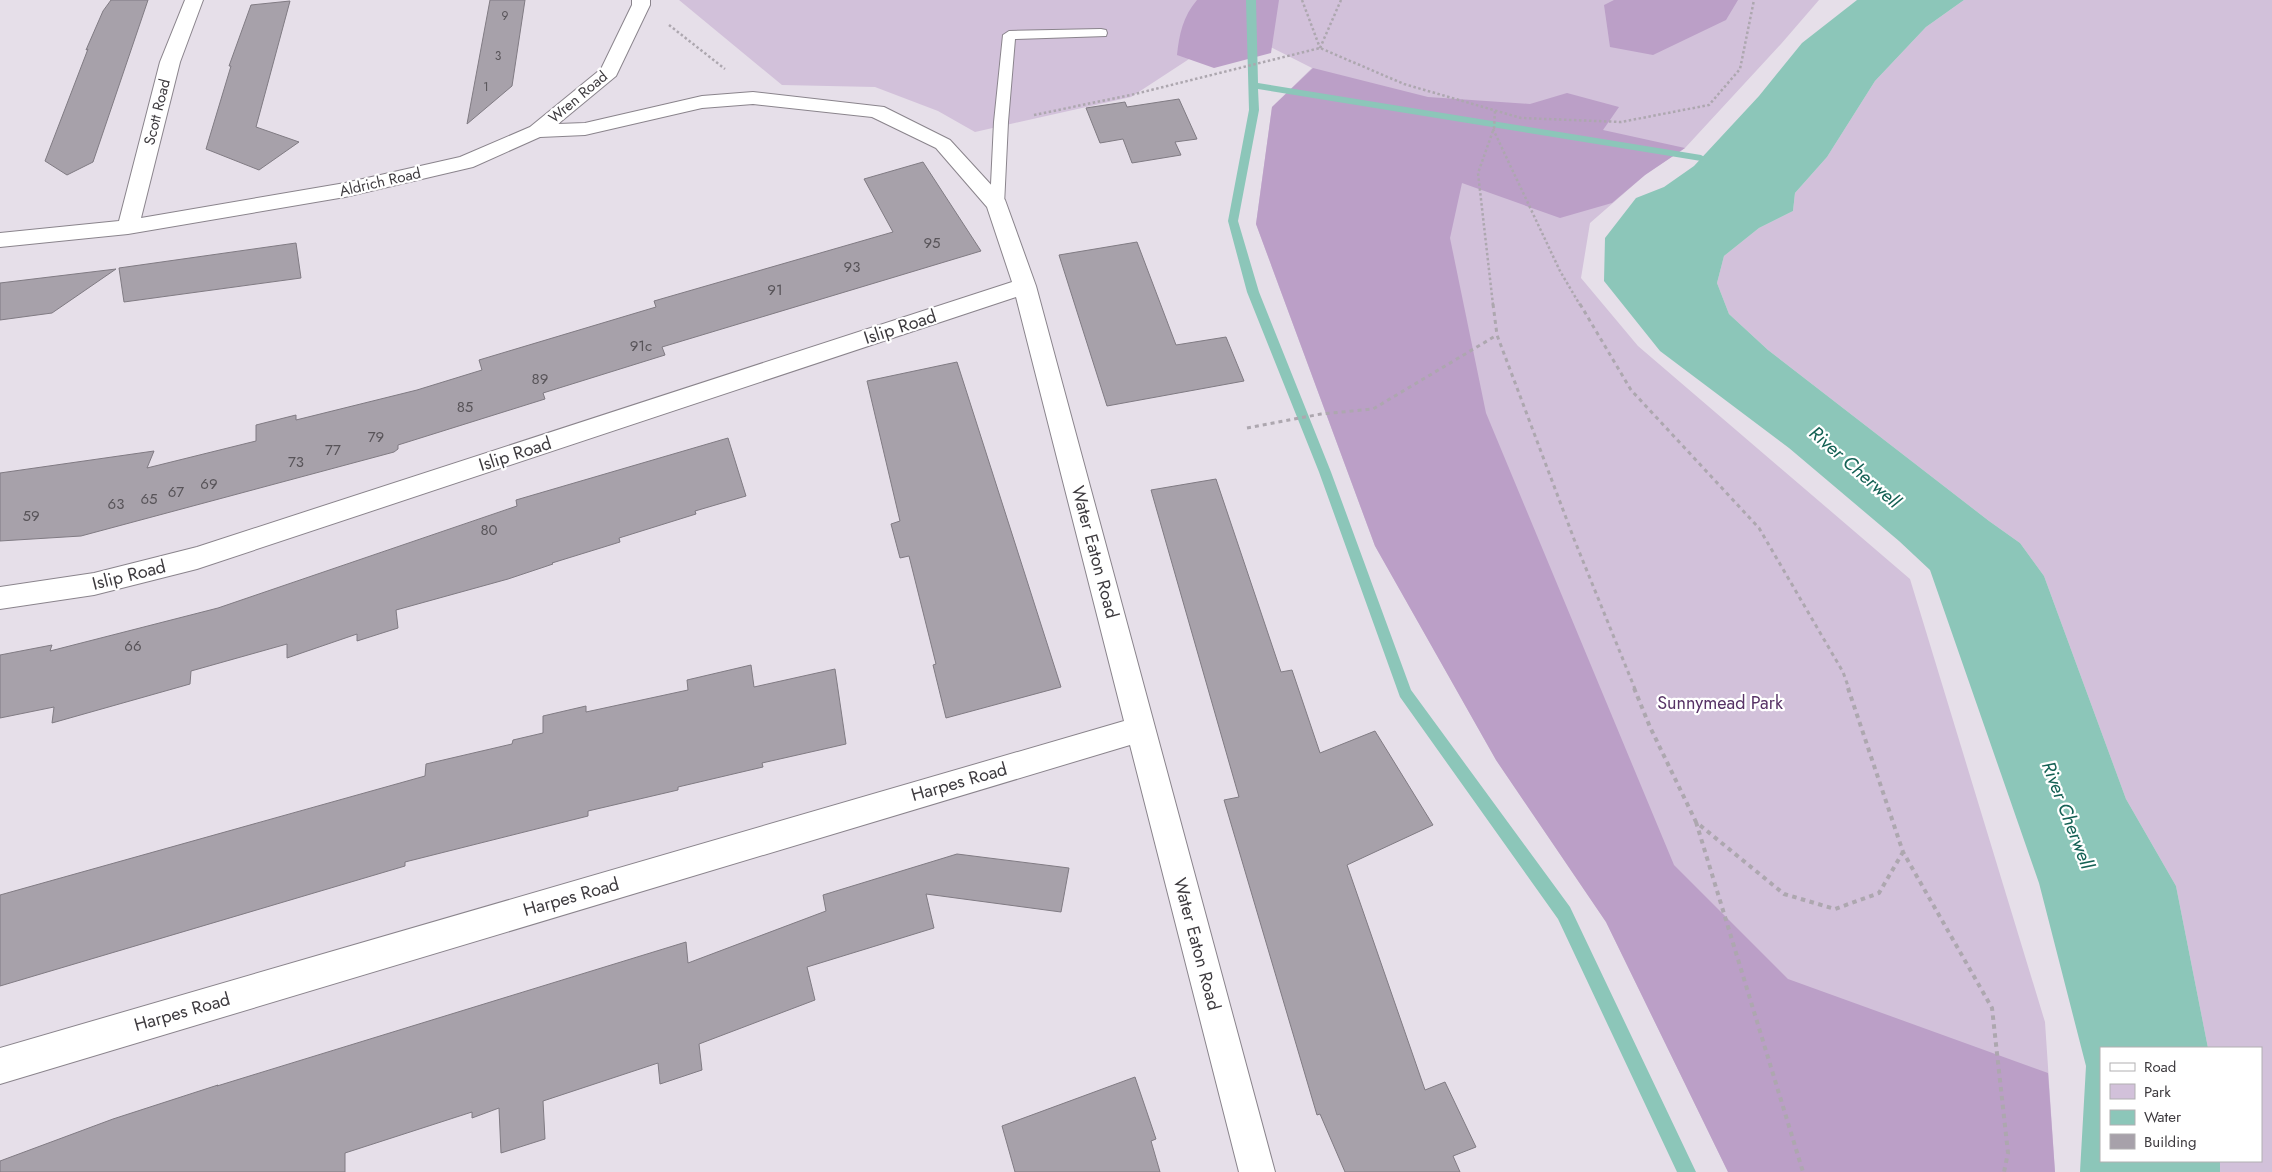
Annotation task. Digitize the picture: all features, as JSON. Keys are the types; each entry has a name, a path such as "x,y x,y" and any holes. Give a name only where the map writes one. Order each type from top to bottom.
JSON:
{"street":[{"name":"Scott Road","path":"128,227 170,62 194,0"},
{"name":"Wren Road","path":"537,131 610,72 641,3"},
{"name":"Aldrich Road","path":"0,240 128,227 345,190 466,162 537,131 585,130 702,102 753,98"},
{"name":"Water Eaton Road","path":"753,98 877,111 943,144 997,205 1024,286 1257,1172"},
{"name":"Islip Road","path":"0,598 94,584 197,558 1024,286"},
{"name":"Harpes Road","path":"0,1066 1141,729"}],"lane":[{"path":"997,205 1001,122 1009,35 1101,33"}],"path":[{"path":"1302,0 1320,48"},
{"path":"1320,48 1341,0"},
{"path":"1001,122 1135,94 1320,48 1404,84 1521,118 1622,122 1709,105 1740,69 1754,0"},
{"path":"641,3 743,84 753,98"},
{"path":"1495,111 1493,129 1478,174 1497,334 1574,539 1643,709 1696,822 1803,1172"},
{"path":"1493,129 1560,271 1631,390 1759,528 1843,672 1903,852 1992,1008 2008,1154 2004,1172"},
{"path":"1247,428 1322,414 1374,409 1497,334"},
{"path":"1696,822 1784,894 1835,909 1879,893 1903,852"}],"green space":[{"name":"Sunnymead Park","path":"679,0 1819,0 1685,148 1645,175 1590,223 1581,278 1638,346 1910,579 2045,1022 2055,1172 1728,1172 1606,922 1496,760 1375,546 1256,224 1272,107 1312,68 1235,29 1131,97 975,132 938,111 875,87 782,85"},
{"path":"1964,0 2272,0 2272,1172 2220,1172 2220,1162 2262,1162 2262,1047 2208,1047 2176,886 2126,799 2044,576 2020,543 1768,350 1729,314 1717,283 1724,256 1759,228 1793,211 1795,193 1827,157 1875,81 1926,27"}],"shaded area":[{"path":"1197,0 1279,0 1271,53 1214,68 1177,55 1182,26"},
{"path":"1614,0 1738,0 1726,20 1653,55 1610,47 1604,5"},
{"path":"1313,68 1428,97 1530,104 1567,93 1619,107 1603,130 1685,148 1645,175 1612,203 1560,218 1462,183 1450,238 1486,413 1674,865 1788,979 2048,1073 2055,1172 1728,1172 1606,922 1496,760 1375,546 1256,224 1272,107"}],"water":[{"name":"River Cherwell","path":"1857,0 1964,0 1926,27 1875,81 1827,157 1795,193 1793,211 1759,228 1724,256 1717,283 1729,314 1768,350 2020,543 2044,576 2126,799 2176,886 2208,1047 2100,1047 2100,1162 2220,1162 2220,1172 2080,1172 2086,1066 2039,883 1930,570 1899,541 1789,448 1660,351 1604,281 1605,238 1636,198 1664,187 1694,166 1759,96 1802,43"}],"building":[{"path":"111,0 148,0 93,162 67,175 45,161 88,49 86,50 103,11"},
{"path":"490,0 525,0 512,86 467,124"},
{"path":"290,1 256,127 299,142 259,170 206,149 231,66 229,66 251,5"},
{"path":"1179,99 1197,139 1175,142 1181,155 1132,163 1123,139 1100,143 1086,108 1125,102 1127,107"},
{"path":"923,162 981,251 662,347 665,355 543,393 545,399 398,445 398,449 394,452 81,536 0,541 0,473 154,451 147,468 256,441 256,425 296,415 296,420 417,390 482,370 479,360 656,307 654,301 893,232 864,179"},
{"path":"1137,242 1176,345 1226,337 1244,381 1107,406 1059,255"},
{"path":"296,243 301,278 124,302 119,268"},
{"path":"116,269 52,313 0,320 0,283"},
{"path":"957,362 1061,687 946,718 933,665 936,664 909,556 900,558 891,524 900,521 867,381"},
{"path":"728,438 746,496 695,511 696,514 619,538 620,542 508,579 396,610 398,628 357,641 357,634 287,658 287,644 191,671 190,684 52,723 54,707 0,718 0,655 52,645 50,651 218,608 517,506 516,500"},
{"path":"1216,479 1281,672 1292,670 1320,753 1375,731 1433,825 1347,865 1425,1090 1445,1082 1476,1147 1453,1156 1460,1172 1345,1172 1320,1114 1317,1115 1224,800 1239,797 1151,490"},
{"path":"751,665 754,687 835,669 846,744 762,763 763,767 678,787 678,790 588,811 588,816 405,862 405,866 0,986 0,895 425,776 426,764 512,744 513,740 543,733 543,716 586,706 586,712 688,690 687,680"},
{"path":"957,854 1069,868 1061,912 926,894 934,928 807,967 815,1000 699,1044 702,1070 660,1084 658,1063 543,1101 545,1139 501,1153 499,1108 472,1118 472,1112 345,1153 345,1172 0,1172 0,1161 113,1119 686,942 688,963 826,911 823,895"},
{"path":"1135,1077 1156,1139 1151,1141 1160,1172 1015,1172 1002,1126"}],"waterway":[{"path":"1251,0 1253,85"},
{"path":"1253,85 1701,158"},
{"path":"1253,85 1254,110 1233,221 1253,292 1325,472 1405,693 1564,913 1687,1172"}]}
